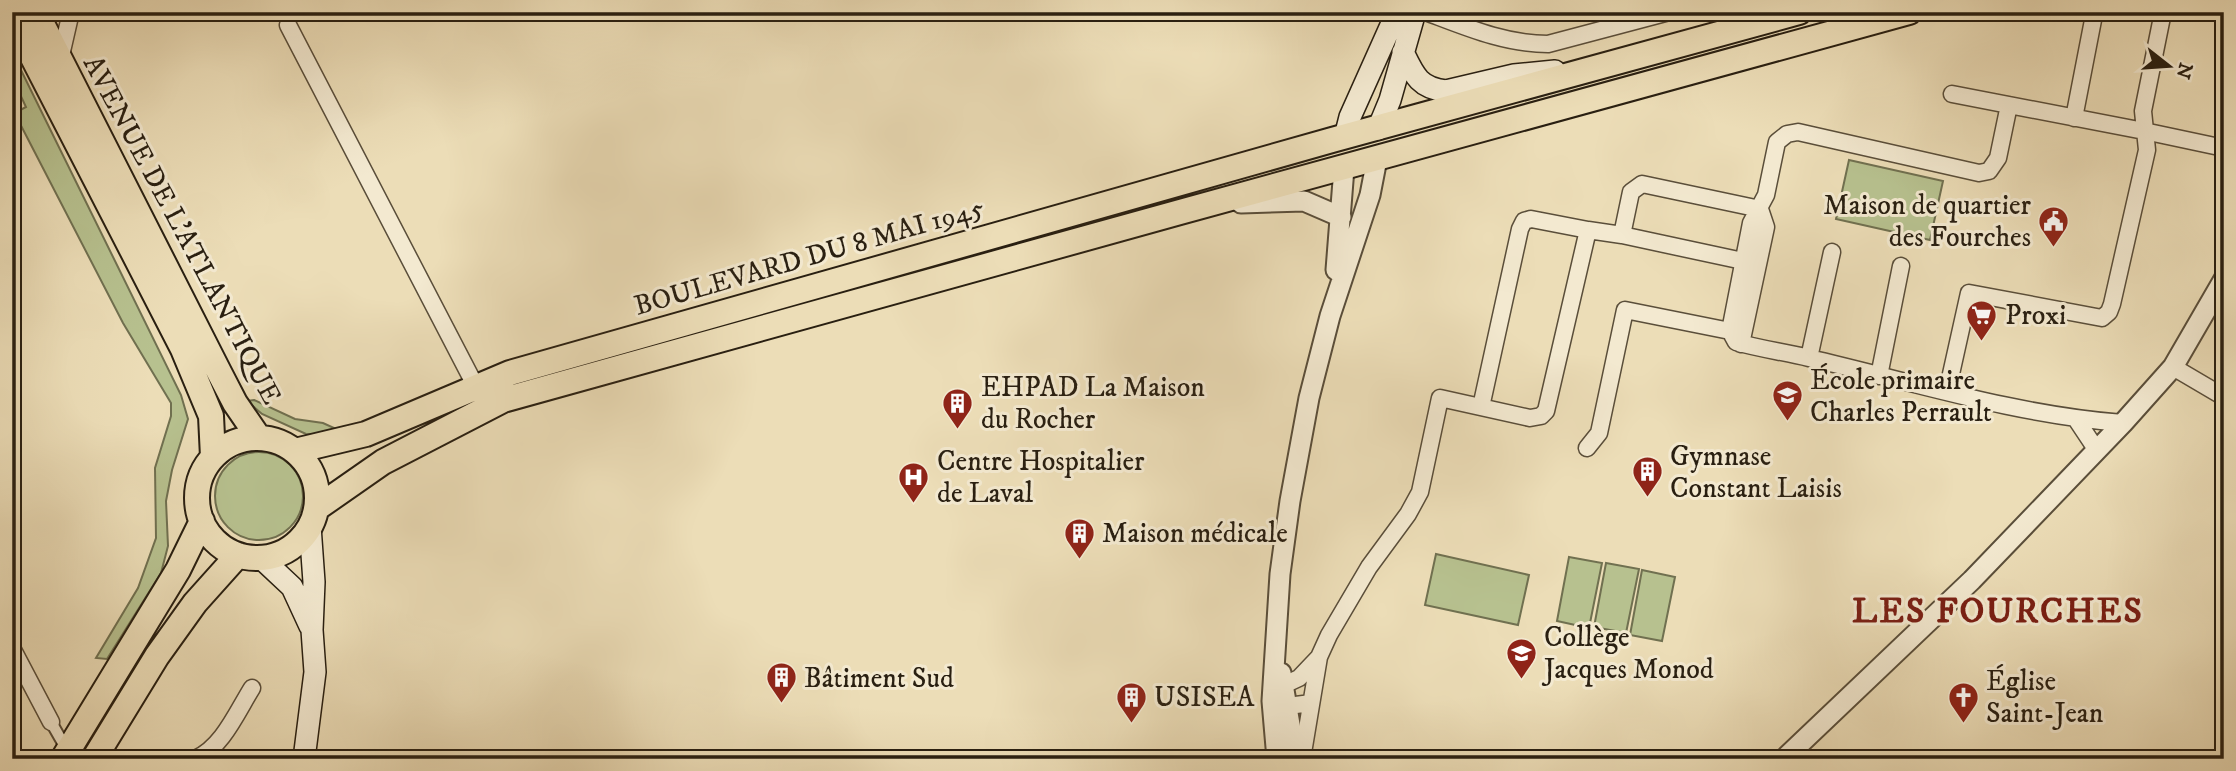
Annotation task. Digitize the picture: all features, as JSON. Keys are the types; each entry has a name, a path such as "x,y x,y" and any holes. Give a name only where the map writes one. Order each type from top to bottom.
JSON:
{"main road":[{"name":"AVENUE DE L'ATLANTIQUE","path":"36,12 235,403 259,438"},
{"path":"1180,212 1202,191 1341,150 1350,117 1397,12"},
{"path":"1377,144 1415,12"},
{"path":"1403,52 1418,80 1436,90 1446,91 1514,75 1592,68 1799,12"},
{"name":"BOULEVARD DU 8 MAI 1945","path":"295,451 366,435 510,373 1341,150 1377,144 1909,12"},
{"name":"AVENUE DE L'ATLANTIQUE","path":"12,17 183,349 211,416 213,457"},
{"path":"1377,144 1553,91 1592,68"},
{"path":"1370,72 1368,110 1377,144"},
{"name":"BOULEVARD DU 8 MAI 1945","path":"313,517 383,462 503,400 1206,205 1341,150"},
{"path":"304,759 316,672 312,630 313,517 317,492 306,462 295,451 278,441 259,438 226,446 213,457 203,471 197,504 202,521 210,536 223,547 249,556 292,587 312,630"},
{"path":"94,759 157,656 195,603 249,556 281,553 298,542 313,517"},
{"path":"65,755 178,570 202,521"}],"street":[{"path":"60,60 71,12"},
{"path":"1426,12 1502,40 1528,44 1548,44 1669,12"},
{"path":"1947,392 1969,293 2102,318 2109,312 2147,150 2143,111 2163,12"},
{"path":"2074,118 2095,15"},
{"path":"288,25 476,387"},
{"path":"1952,94 2224,148"},
{"path":"1736,338 1743,261 1751,223 1766,195 1777,142 1787,134 1798,132 1979,173 1989,171 1998,158 2009,105"},
{"path":"1296,759 1281,697 1276,655 1280,574 1309,398 1330,316 1370,195 1377,144"},
{"path":"1330,316 1341,217 1341,150"},
{"path":"1622,235 1631,192 1642,184 1760,209"},
{"path":"1206,205 1304,201 1341,217"},
{"path":"1736,338 1766,227 1760,209"},
{"path":"1481,407 1524,221 1531,219 1622,235 1743,261"},
{"path":"1302,759 1319,657 1369,567 1408,514 1420,492 1440,398 1530,418 1546,411 1588,230"},
{"path":"1809,358 1832,252"},
{"path":"1879,376 1901,266"},
{"path":"1784,759 1972,580 2123,423 2172,367 2224,279"},
{"path":"1587,448 1599,433 1625,310 1947,392 2076,419 2123,423"},
{"path":"2172,367 2224,397"},
{"path":"2076,419 2096,449"},
{"path":"12,648 51,722 65,755"},
{"path":"1277,759 1281,697 1319,657"},
{"path":"195,759 207,754 219,740 252,688"},
{"path":"1281,697 1311,704"}],"green space":[{"path":"17,62 181,395 188,419 172,470 166,501 168,546 161,573 107,659 96,658 138,588 156,538 155,468 171,416 171,403 123,323 15,114 12,115 12,107 15,113 26,107 12,77 12,65"},
{"path":"1849,160 1943,181 1930,240 1836,219"},
{"path":"254,400 295,419 323,423 335,431 306,434 262,414 247,401"},
{"path":"259,452 276,455 290,465 300,479 303,496 300,513 290,527 276,537 259,540 242,537 228,527 218,513 215,496 218,479 228,465 242,455"},
{"path":"1436,554 1529,575 1518,625 1425,605"},
{"path":"1569,557 1602,563 1589,628 1557,621"},
{"path":"1606,563 1639,569 1626,633 1594,627"},
{"path":"1642,570 1675,577 1662,641 1630,635"}],"place":[{"name":"Maison de quartier des Fourches","path":"2054,248"},
{"name":"Proxi","path":"1982,342"},
{"name":"École primaire Charles Perrault","path":"1787,423"},
{"name":"EHPAD La Maison du Rocher","path":"958,430"},
{"name":"Gymnase Constant Laisis","path":"1647,499"},
{"name":"Centre Hospitalier de Laval","path":"914,504"},
{"name":"Maison médicale","path":"1079,560"},
{"name":"Collège Jacques Monod","path":"1521,680"},
{"name":"Bâtiment Sud","path":"781,705"},
{"name":"USISEA","path":"1131,724"},
{"name":"Église Saint-Jean","path":"1963,724"}],"district":[{"name":"LES FOURCHES","path":"1998,612"}]}
